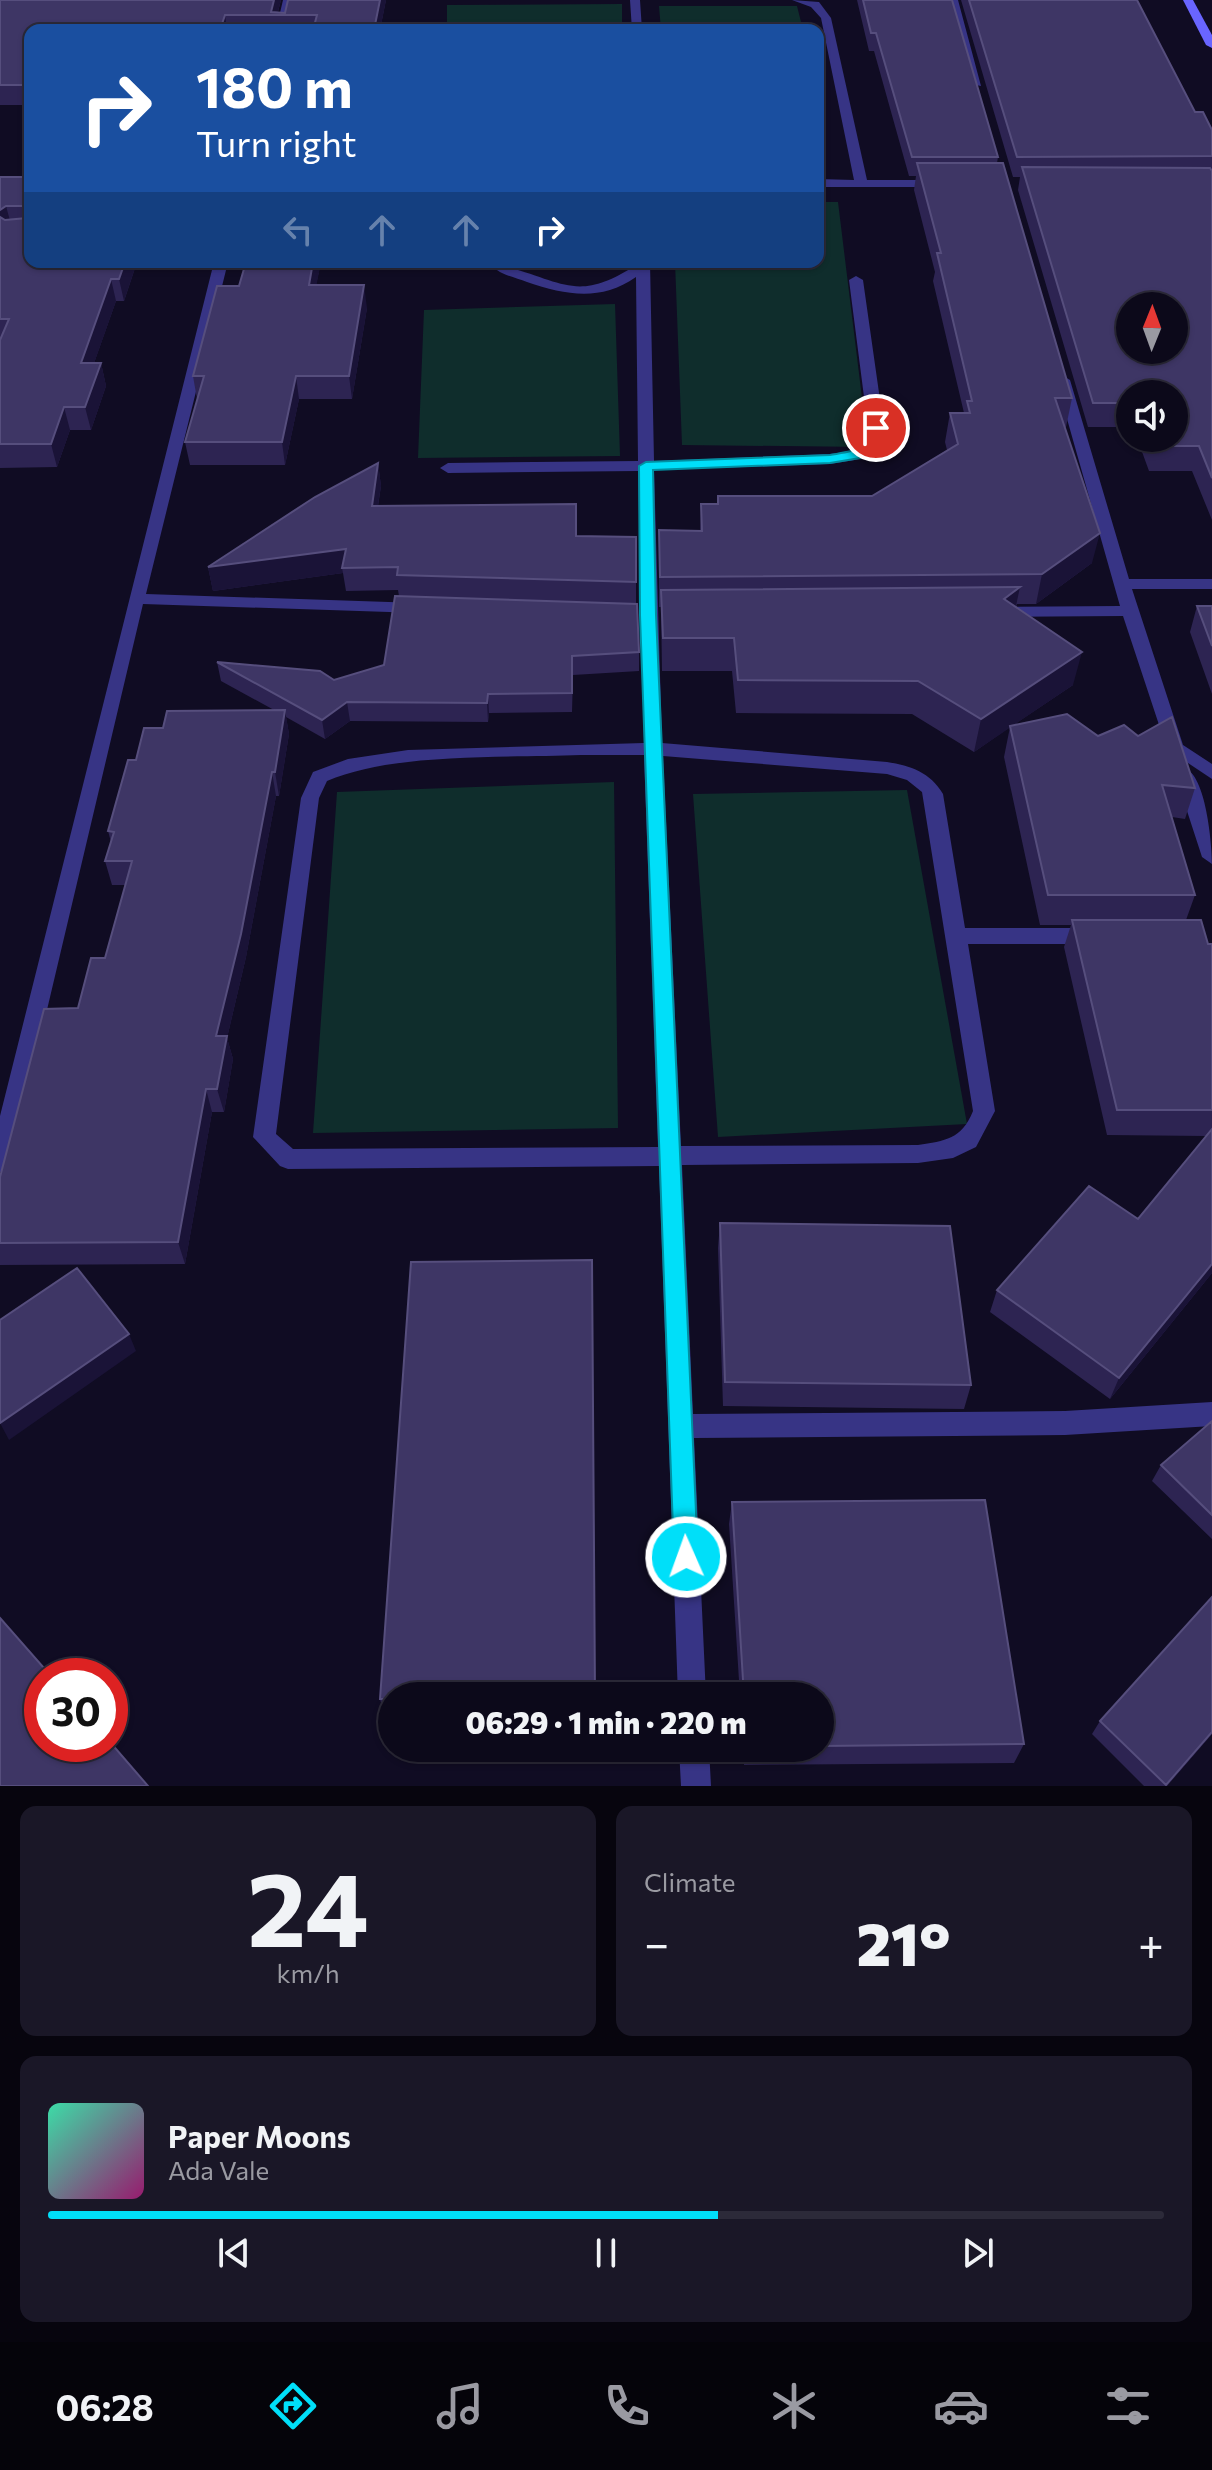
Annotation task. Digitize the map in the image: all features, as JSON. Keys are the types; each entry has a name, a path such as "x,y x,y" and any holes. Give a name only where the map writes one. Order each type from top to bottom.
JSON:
{"street":[{"path":"282,24 288,0"},
{"path":"635,0 637,24"},
{"path":"797,0 814,3 822,8 826,18 861,183"},
{"path":"953,0 984,107"},
{"path":"1188,0 1212,45"},
{"path":"824,183 948,184"},
{"path":"0,1162 219,268"},
{"path":"504,270 556,288 580,290 609,287 637,268"},
{"path":"643,268 648,615 691,1682"},
{"path":"448,468 646,466 830,459 861,454 873,443 876,428 856,280"},
{"path":"1058,362 1130,611 1212,857"},
{"path":"1122,584 1212,584"},
{"path":"136,599 431,608"},
{"path":"975,613 1130,611"},
{"path":"654,749 887,768 912,773 924,780 934,794 984,1111 976,1135 956,1148 918,1154 670,1153 288,1159 264,1137 299,868 310,798 320,777 348,765 408,756 654,749"},
{"path":"1176,749 1212,773"},
{"path":"957,936 1116,936"},
{"path":"681,1426 1065,1423 1212,1414"},
{"path":"695,1762 696,1786"}],"green space":[{"path":"622,4 622,24 447,24 447,5"},
{"path":"659,6 797,6 802,24 660,24"},
{"path":"824,202 838,202 868,447 682,445 675,268 824,268"},
{"path":"615,304 620,456 418,458 424,310"},
{"path":"614,782 618,1128 313,1133 337,792"},
{"path":"907,790 967,1124 718,1137 693,794"}],"building":[{"path":"0,0 274,0 271,12 285,13 288,0 380,0 375,24 315,24 317,15 225,15 222,24 24,24 24,85 0,85"},
{"path":"863,0 952,0 998,157 912,157 876,33 871,33"},
{"path":"969,0 1137,0 1195,112 1203,112 1212,130 1212,156 1017,157"},
{"path":"917,163 1003,163 1072,398 1055,398 1100,533 1042,574 660,577 659,530 702,531 701,504 718,504 718,496 872,496 958,444 950,413 970,413 967,401 972,401 937,253 941,253"},
{"path":"1022,167 1210,168 1212,171 1212,478 1199,446 1188,446 1188,380 1116,380 1116,403 1093,403"},
{"path":"0,177 24,177 24,206 6,206 0,210"},
{"path":"0,217 5,220 24,218 24,268 123,268 119,279 111,279 81,363 101,363 85,407 64,407 51,444 0,444 0,340 9,319 0,319"},
{"path":"244,268 312,268 309,285 364,285 349,376 296,376 282,442 185,442 204,376 193,376 217,286 239,286"},
{"path":"378,463 372,506 576,504 576,536 636,537 636,582 397,575 398,567 342,568 346,549 208,567 315,497"},
{"path":"1020,587 1004,599 1082,652 981,719 918,681 738,680 734,638 663,638 661,590"},
{"path":"395,596 637,604 639,652 572,656 572,693 488,694 487,703 347,702 322,720 217,662 320,671 334,680 384,665"},
{"path":"1197,606 1212,606 1212,646"},
{"path":"285,710 241,934 216,1036 227,1036 217,1089 206,1089 178,1242 0,1243 0,1177 44,1009 78,1008 91,958 105,958 132,861 105,861 114,832 108,831 128,760 136,760 144,728 163,728 167,711"},
{"path":"1067,714 1098,736 1124,725 1138,736 1172,717 1195,788 1162,785 1195,895 1048,895 1010,726"},
{"path":"1072,920 1201,920 1208,944 1212,944 1212,1110 1117,1110"},
{"path":"1212,1129 1212,1264 1119,1378 997,1290 1089,1186 1138,1219"},
{"path":"720,1223 950,1226 971,1385 725,1382"},
{"path":"592,1260 595,1682 381,1682 411,1262"},
{"path":"77,1268 129,1334 0,1423 0,1320"},
{"path":"1212,1421 1212,1515 1161,1465"},
{"path":"985,1500 1024,1744 834,1746 834,1682 743,1682 732,1502"},
{"path":"1212,1597 1212,1732 1166,1785 1100,1721"},
{"path":"0,1618 35,1658 24,1658 24,1762 127,1762 148,1786 0,1786"}],"route":[{"path":"686,1557 648,615 646,466 742,464 861,454 873,443 876,428"}]}
